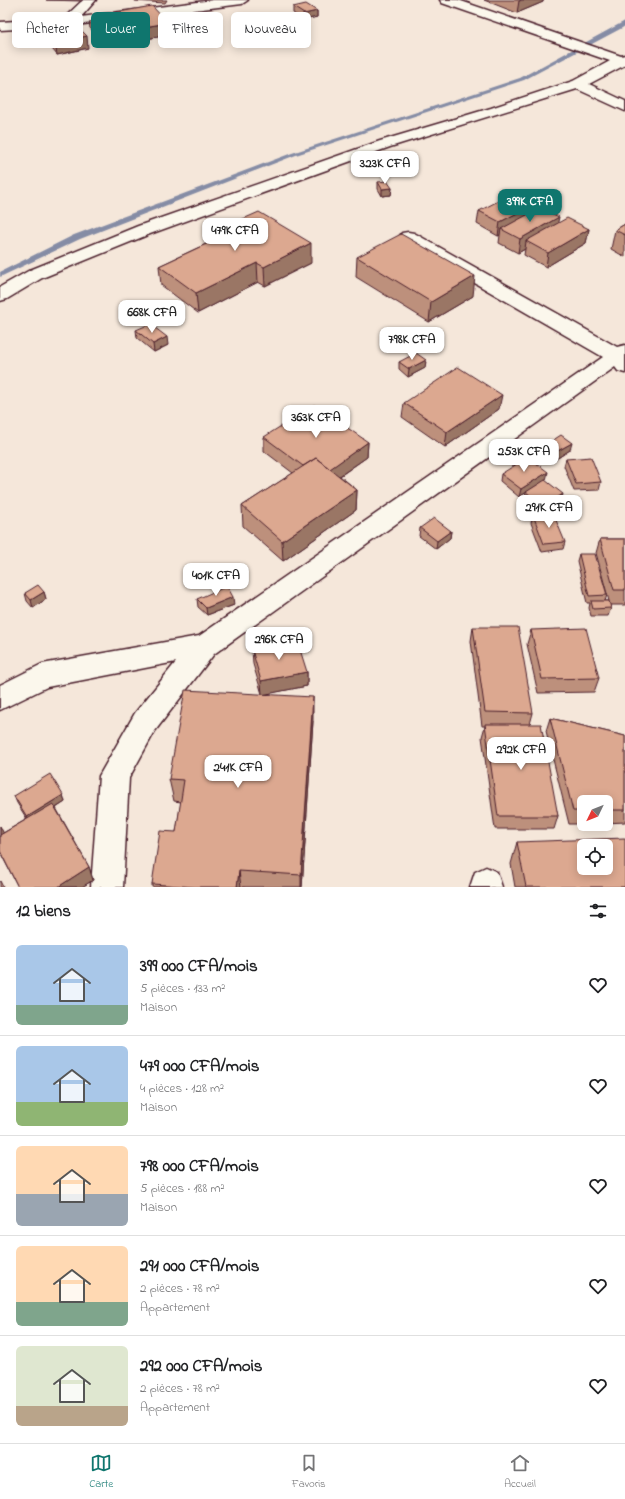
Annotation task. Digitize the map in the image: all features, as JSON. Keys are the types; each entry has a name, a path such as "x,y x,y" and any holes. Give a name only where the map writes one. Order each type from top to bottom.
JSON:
{"street":[{"path":"78,12 90,0"},
{"path":"83,20 242,0"},
{"path":"446,0 624,60"},
{"path":"0,26 12,25"},
{"path":"0,295 36,274 144,230 385,144 496,111 578,84 624,60"},
{"path":"578,84 625,108"},
{"path":"107,887 114,776 145,722 205,646 622,358 408,236"},
{"path":"0,698 42,676 205,646"}],"building":[{"path":"306,4 317,11 301,12 293,7"},
{"path":"152,6 158,12 158,25 150,26 150,12 119,12"},
{"path":"387,181 392,188 382,189 378,182"},
{"path":"506,197 527,208 500,222 479,211"},
{"path":"540,208 559,217 520,239 501,229"},
{"path":"259,212 311,243 264,267 257,263 196,293 159,266 232,232 225,227"},
{"path":"567,218 589,229 548,253 526,241"},
{"path":"625,224 625,235 615,230"},
{"path":"401,234 475,276 431,302 357,257"},
{"path":"150,324 167,337 153,344 136,330"},
{"path":"416,353 426,360 409,369 399,362"},
{"path":"458,367 502,395 447,432 404,403"},
{"path":"314,405 368,442 330,469 316,458 303,466 264,437"},
{"path":"561,435 572,443 554,453 544,446"},
{"path":"528,457 548,472 521,489 501,474"},
{"path":"591,457 601,482 576,484 566,459"},
{"path":"316,458 357,490 282,541 242,506"},
{"path":"545,480 563,494 544,506 526,492"},
{"path":"553,513 565,542 544,544 533,515"},
{"path":"434,518 451,531 437,541 420,528"},
{"path":"600,539 625,539 625,590 614,590"},
{"path":"579,554 595,554 607,595 589,596"},
{"path":"38,585 44,592 31,600 25,593"},
{"path":"227,586 233,597 206,608 197,599"},
{"path":"591,601 609,601 611,608 593,609"},
{"path":"473,627 518,627 533,713 485,712"},
{"path":"586,628 599,678 542,679 531,630"},
{"path":"297,640 307,672 261,681 252,650"},
{"path":"185,690 313,697 301,875 239,871 237,887 195,887 152,884 160,831 176,832 184,780 169,779"},
{"path":"550,718 625,736 625,810 613,810 613,795 577,795 577,811 573,811"},
{"path":"485,724 541,724 558,816 498,816"},
{"path":"50,774 63,795 27,817 14,796"},
{"path":"53,804 89,867 58,887 18,887 0,851 0,835"},
{"path":"625,838 625,887 526,887 517,842 577,840 577,875 613,875 613,839 598,839"}],"waterway":[{"path":"0,275 77,237 294,154 522,79 625,23"}]}
